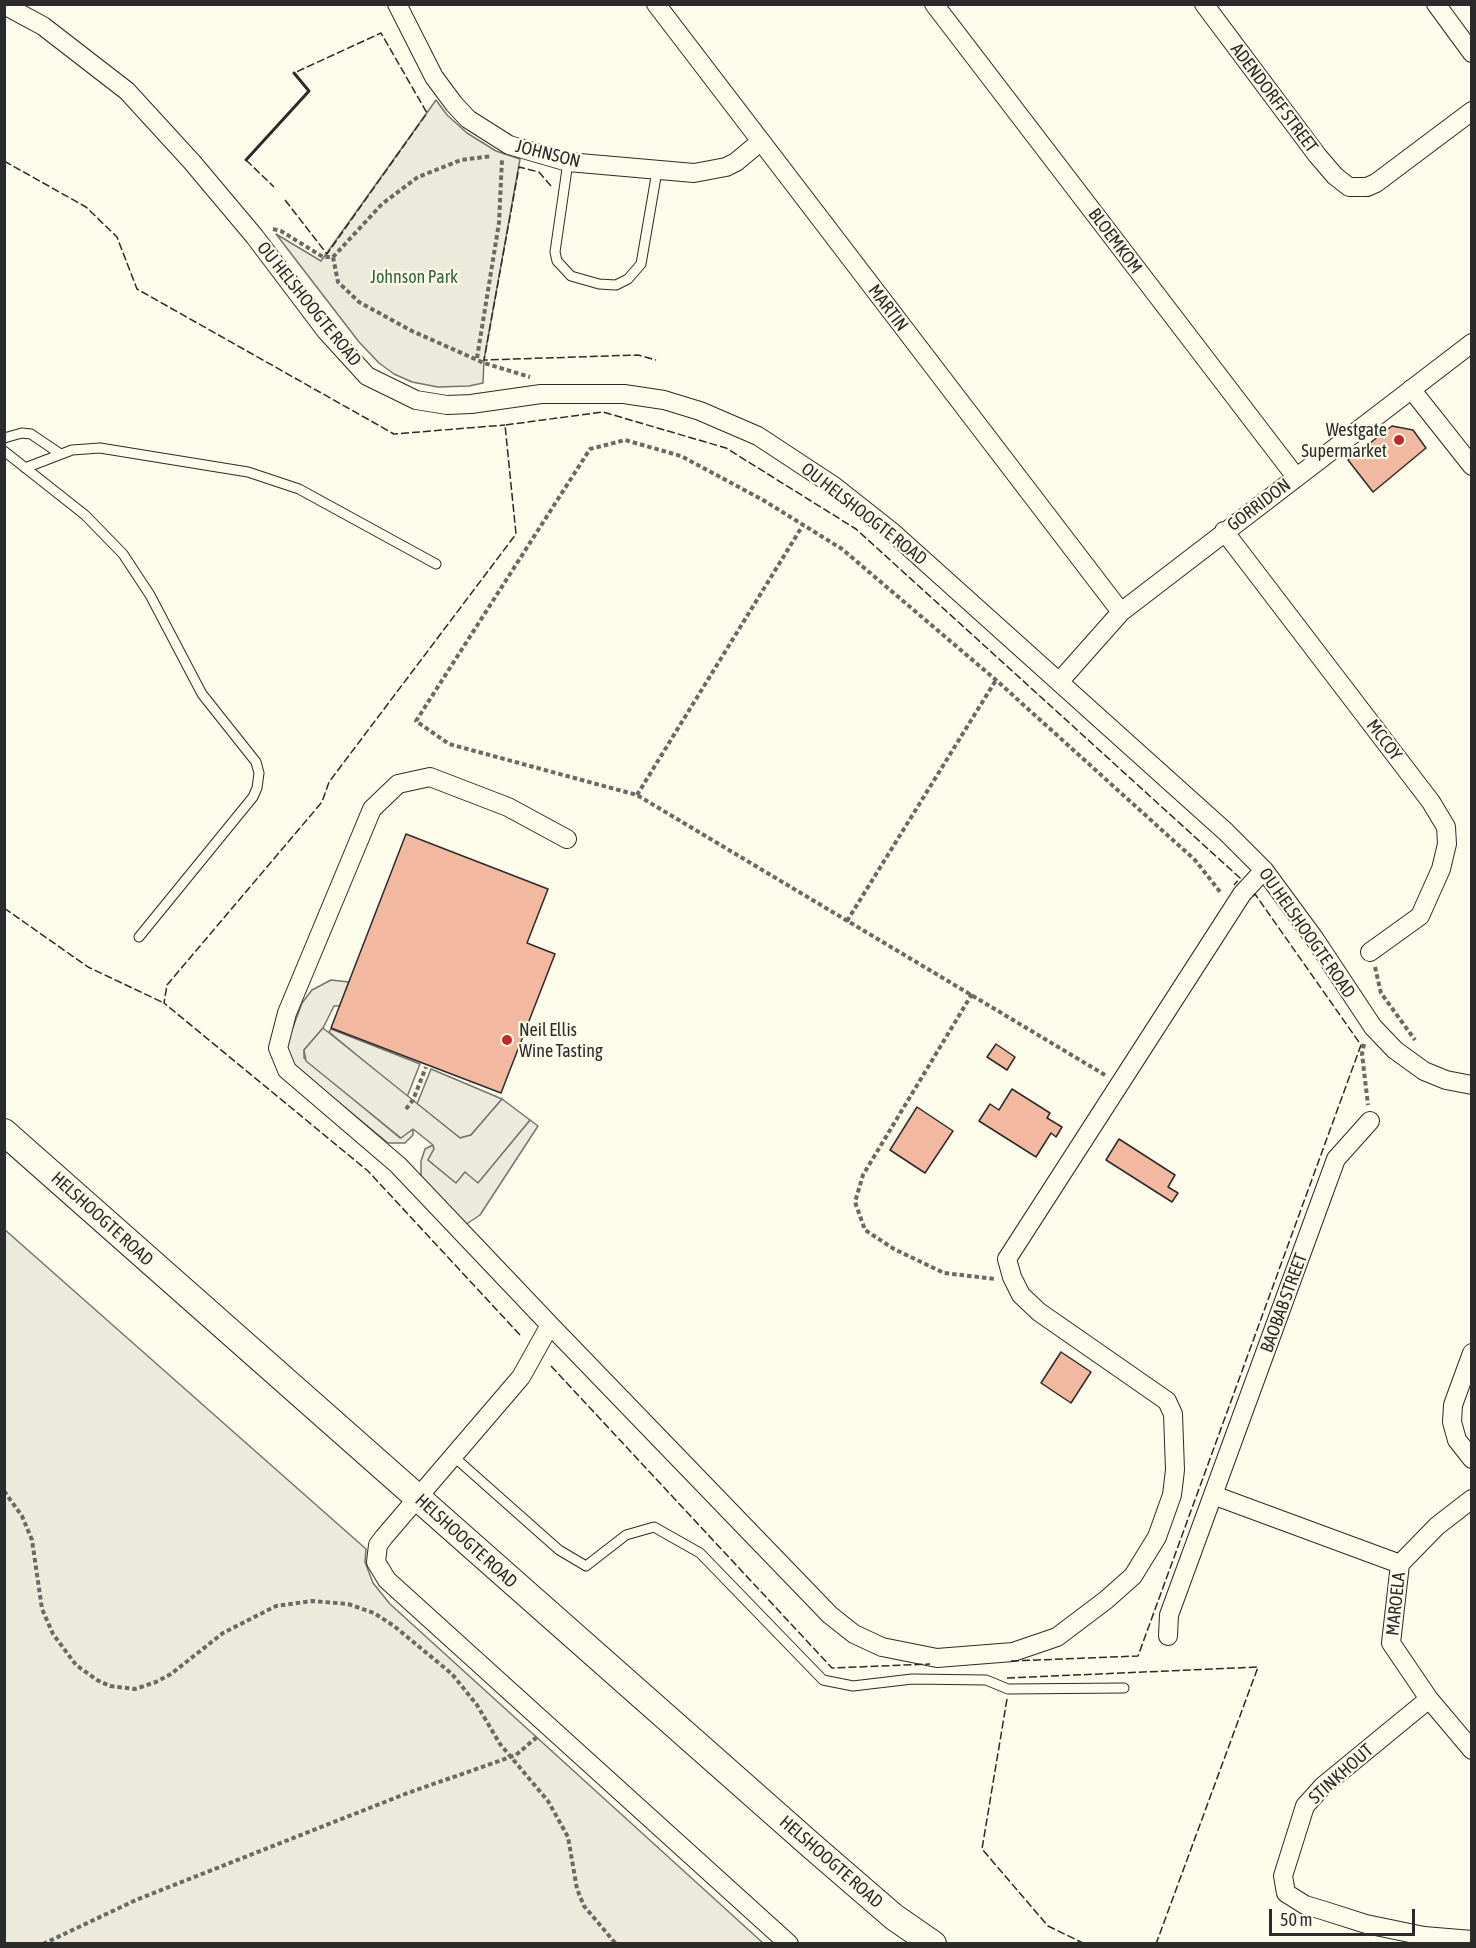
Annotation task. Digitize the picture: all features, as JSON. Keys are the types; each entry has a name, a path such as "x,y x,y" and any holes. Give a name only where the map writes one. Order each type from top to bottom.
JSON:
{"main road":[{"name":"HELSHOOGTE ROAD","path":"4,1132 822,1855 894,1917 933,1944"}],"street":[{"name":"JOHNSON","path":"397,4 434,77 468,118 509,145 568,162 657,171 711,172 736,162 760,142"},
{"name":"MARTIN","path":"656,4 1121,612"},
{"name":"BLOEMKOM","path":"934,4 1296,477"},
{"name":"ADENDORFF STREET","path":"1204,4 1317,155 1335,176 1349,187 1367,187 1376,183 1472,111"},
{"path":"1436,4 1472,53"},
{"name":"OU HELSHOOGTE ROAD","path":"4,5 43,26 127,91 192,162 255,237 326,331 367,376 416,400 447,405 541,394 624,394 664,400 700,411 758,436 834,486 891,531 1226,832 1264,870 1314,938 1373,1027 1395,1050 1424,1071 1446,1080 1472,1085"},
{"name":"GORRIDON","path":"1059,682 1121,612 1472,343"},
{"path":"1411,389 1472,466"},
{"name":"MCCOY","path":"1224,531 1431,802 1446,826 1447,844 1441,869 1420,916 1370,952"},
{"path":"567,839 508,807 430,777 398,784 372,809 287,1012 278,1048 287,1070 398,1165 830,1615 854,1634 882,1647 937,1658 1013,1652 1057,1637 1133,1576 1157,1537 1172,1495 1175,1470 1173,1414 1167,1401 1039,1312 1021,1295 1012,1277 1007,1259 1242,894 1264,870"},
{"name":"BAOBAB STREET","path":"1168,1636 1169,1615 1336,1159 1370,1121"},
{"path":"550,1325 520,1377 378,1545 375,1555 380,1569 387,1580 789,1944"},
{"path":"1472,1353 1453,1405 1452,1422 1457,1440 1472,1459"},
{"path":"1213,1494 1400,1564"},
{"name":"MAROELA","path":"1472,1499 1437,1526 1400,1564 1390,1643 1428,1699 1472,1750"},
{"name":"STINKHOUT","path":"1428,1699 1323,1786 1305,1806 1283,1876 1286,1893 1305,1905 1366,1924 1424,1936 1472,1940"}],"lane":[{"path":"568,162 555,252 557,261 571,276 599,284 616,285 628,279 641,264 657,171"},
{"path":"4,438 22,433 31,434 59,453"},
{"path":"25,468 59,453 100,448 248,472 299,489 436,564"},
{"path":"4,451 84,515 123,554 150,595 202,694 256,762 259,773 257,789 247,806 139,937"},
{"path":"453,1456 559,1550 586,1566 626,1535 654,1527 700,1553 823,1680 853,1686 912,1679 986,1680 1008,1689 1124,1688"}],"path":[{"path":"268,228 281,231 323,257 333,257 382,204 418,177 460,160 502,155 499,223 477,358"},
{"path":"333,257 338,282 359,302 412,331 484,363 532,378 541,394"},
{"path":"1118,1084 972,994 637,795 449,744 416,721 590,448 625,440 681,456 842,549 996,680 1195,860 1220,891 1227,917"},
{"path":"637,795 803,525"},
{"path":"847,921 996,680"},
{"path":"1370,952 1381,993 1421,1048"},
{"path":"972,994 863,1175 855,1202 865,1230 904,1254 944,1273 987,1280 1012,1277"},
{"path":"1365,1034 1362,1054 1370,1121"},
{"path":"406,1109 426,1067"},
{"path":"4,1491 22,1516 32,1539 41,1603 48,1624 76,1665 97,1680 124,1689 145,1686 171,1674 239,1624 276,1606 312,1601 348,1604 374,1613 394,1626 452,1674 511,1757 560,1819 570,1845 580,1899 588,1913 616,1944"},
{"path":"43,1944 136,1900 405,1794 511,1757 549,1727"}],"green space":[{"name":"Johnson Park","path":"436,100 447,115 467,133 496,151 520,159 484,360 483,383 469,386 438,387 412,382 394,374 379,363 359,342 276,234 321,261"},
{"path":"331,980 349,982 340,1006 334,1006 323,1028 304,1050 304,1058 400,1138 413,1129 413,1135 405,1143 388,1143 296,1067 290,1059 286,1046 302,1003 312,990"},
{"path":"331,1029 420,1064 407,1097 329,1032"},
{"path":"431,1069 502,1099 471,1135 460,1138 417,1104"},
{"path":"530,1120 538,1126 480,1215 465,1225 421,1178 421,1161 425,1149 433,1145 434,1149 428,1160 455,1182 465,1171 478,1182"},
{"path":"4,1229 366,1549 365,1562 373,1583 390,1604 763,1943 5,1943"}],"shaded area":[{"path":"323,1028 460,1138 471,1135 502,1099 530,1120 478,1183 465,1172 456,1183 428,1160 434,1149 433,1145 413,1129 401,1138 306,1061 304,1050"}],"building":[{"path":"1392,426 1413,430 1426,448 1373,492 1348,460"},
{"path":"406,834 548,889 527,943 555,954 501,1093 331,1028"},
{"path":"996,1044 1015,1057 1007,1070 987,1057"},
{"path":"1012,1089 1050,1113 1047,1118 1062,1127 1056,1137 1051,1133 1036,1157 979,1121 990,1104 999,1110"},
{"path":"917,1107 953,1131 925,1173 890,1150"},
{"path":"1119,1139 1175,1175 1168,1187 1178,1193 1172,1202 1106,1160"},
{"path":"1061,1352 1091,1372 1071,1403 1041,1383"}],"fence":[{"path":"285,200 327,254 427,113 381,33 294,73"},
{"path":"246,160 274,187"},
{"path":"4,161 86,207 117,237 137,289 394,434 505,425"},
{"path":"551,186 539,172 519,167 484,360 638,355 656,360"},
{"path":"520,1335 368,1171 164,1003 167,985 322,802 329,782 516,534 505,425 603,412 726,448 856,529 1240,878 1234,885"},
{"path":"1011,1661 1138,1656 1361,1045 1255,894 1250,899"},
{"path":"4,908 88,967 164,1003"},
{"path":"551,1366 832,1668 930,1664"},
{"path":"1007,1678 1258,1667 1156,1944"},
{"path":"1007,1699 982,1849 1048,1926 1085,1944"}],"wall":[{"path":"246,160 309,91 294,73"}],"place":[{"name":"Westgate Supermarket","path":"1399,440"},
{"name":"Neil Ellis Wine Tasting","path":"507,1040"}]}
